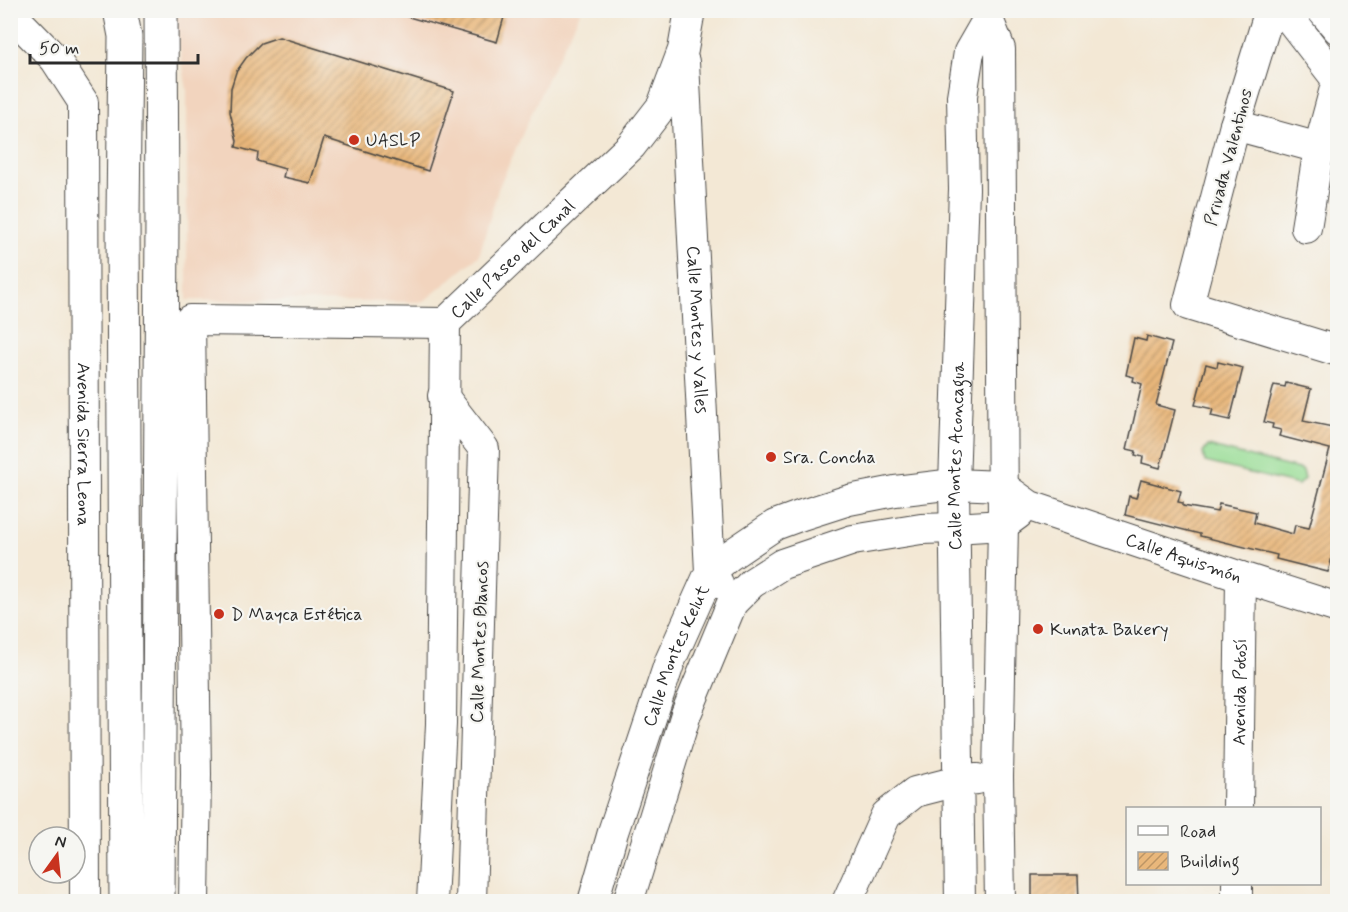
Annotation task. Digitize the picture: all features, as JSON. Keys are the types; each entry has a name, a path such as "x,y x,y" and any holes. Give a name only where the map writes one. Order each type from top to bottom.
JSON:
{"highway":[{"path":"120,10 125,36 123,241 126,902"},
{"path":"158,902 161,10"}],"street":[{"path":"683,50 690,10"},
{"name":"Privada Valentinos","path":"1270,10 1235,125 1188,305 1338,351"},
{"path":"1283,10 1337,81 1319,148 1306,228"},
{"path":"1322,10 1338,29"},
{"name":"Avenida Sierra Leona","path":"10,14 55,59 83,102 85,902"},
{"name":"Calle Montes Aconcagua","path":"960,902 954,484 964,189 962,96 969,52 988,15"},
{"name":"Calle Montes Aconcagua","path":"988,15 1000,49 1002,191 1003,525 998,777 1000,902"},
{"name":"Calle Paseo del Canal","path":"194,902 196,774 190,320 445,323 631,146 662,106 683,50"},
{"name":"Calle Montes y Valles","path":"683,50 710,572"},
{"path":"1235,125 1319,148"},
{"path":"964,189 1002,191"},
{"name":"Calle Montes Blancos","path":"432,902 441,724 445,323"},
{"name":"Calle Montes Blancos","path":"443,396 484,449 471,902"},
{"name":"Calle Montes Kelut","path":"592,902 670,661 710,572 729,555 775,525 849,500 895,491 954,484 1002,486"},
{"name":"Calle Aquismón","path":"1002,486 1030,506 1338,608"},
{"path":"1003,525 1030,506"},
{"name":"Calle Montes Kelut","path":"628,902 686,714 732,603 752,583 783,564 853,540 921,529 1003,525"},
{"path":"710,572 732,603"},
{"name":"Avenida Potosí","path":"1238,807 1240,577"},
{"path":"847,902 886,815 915,792 958,781 998,777"},
{"path":"1237,885 1237,902"}],"shaded area":[{"name":"UASLP","path":"173,11 581,11 546,81 498,189 479,256 423,302 187,300 187,90"}],"green space":[{"path":"1208,446 1302,470 1304,479 1298,485 1205,462 1203,453"}],"building":[{"path":"406,10 506,10 497,42 405,16"},
{"path":"279,37 454,91 428,171 324,138 310,183 283,177 285,169 257,161 258,153 236,147 237,141 230,112 231,88 236,72 261,43"},
{"path":"1147,336 1172,343 1156,405 1175,410 1160,468 1142,463 1143,457 1135,455 1136,451 1127,449 1142,384 1133,381 1134,377 1126,375 1134,338 1146,341"},
{"path":"1218,362 1243,368 1230,420 1211,416 1213,409 1195,405 1206,364 1217,367"},
{"path":"1286,383 1311,389 1303,421 1338,428 1338,536 1328,572 1276,559 1277,555 1125,515 1129,496 1136,498 1141,480 1181,491 1178,502 1183,503 1183,506 1217,512 1219,504 1256,512 1254,523 1293,534 1295,525 1309,528 1330,449 1279,436 1281,430 1272,428 1273,424 1264,422 1274,385 1285,387"},
{"path":"1032,875 1078,875 1079,902 1032,902"}],"place":[{"name":"UASLP","path":"354,140"},
{"name":"Sra. Concha","path":"771,457"},
{"name":"D Mayca Estética","path":"219,614"},
{"name":"Kunata Bakery","path":"1038,629"}]}
